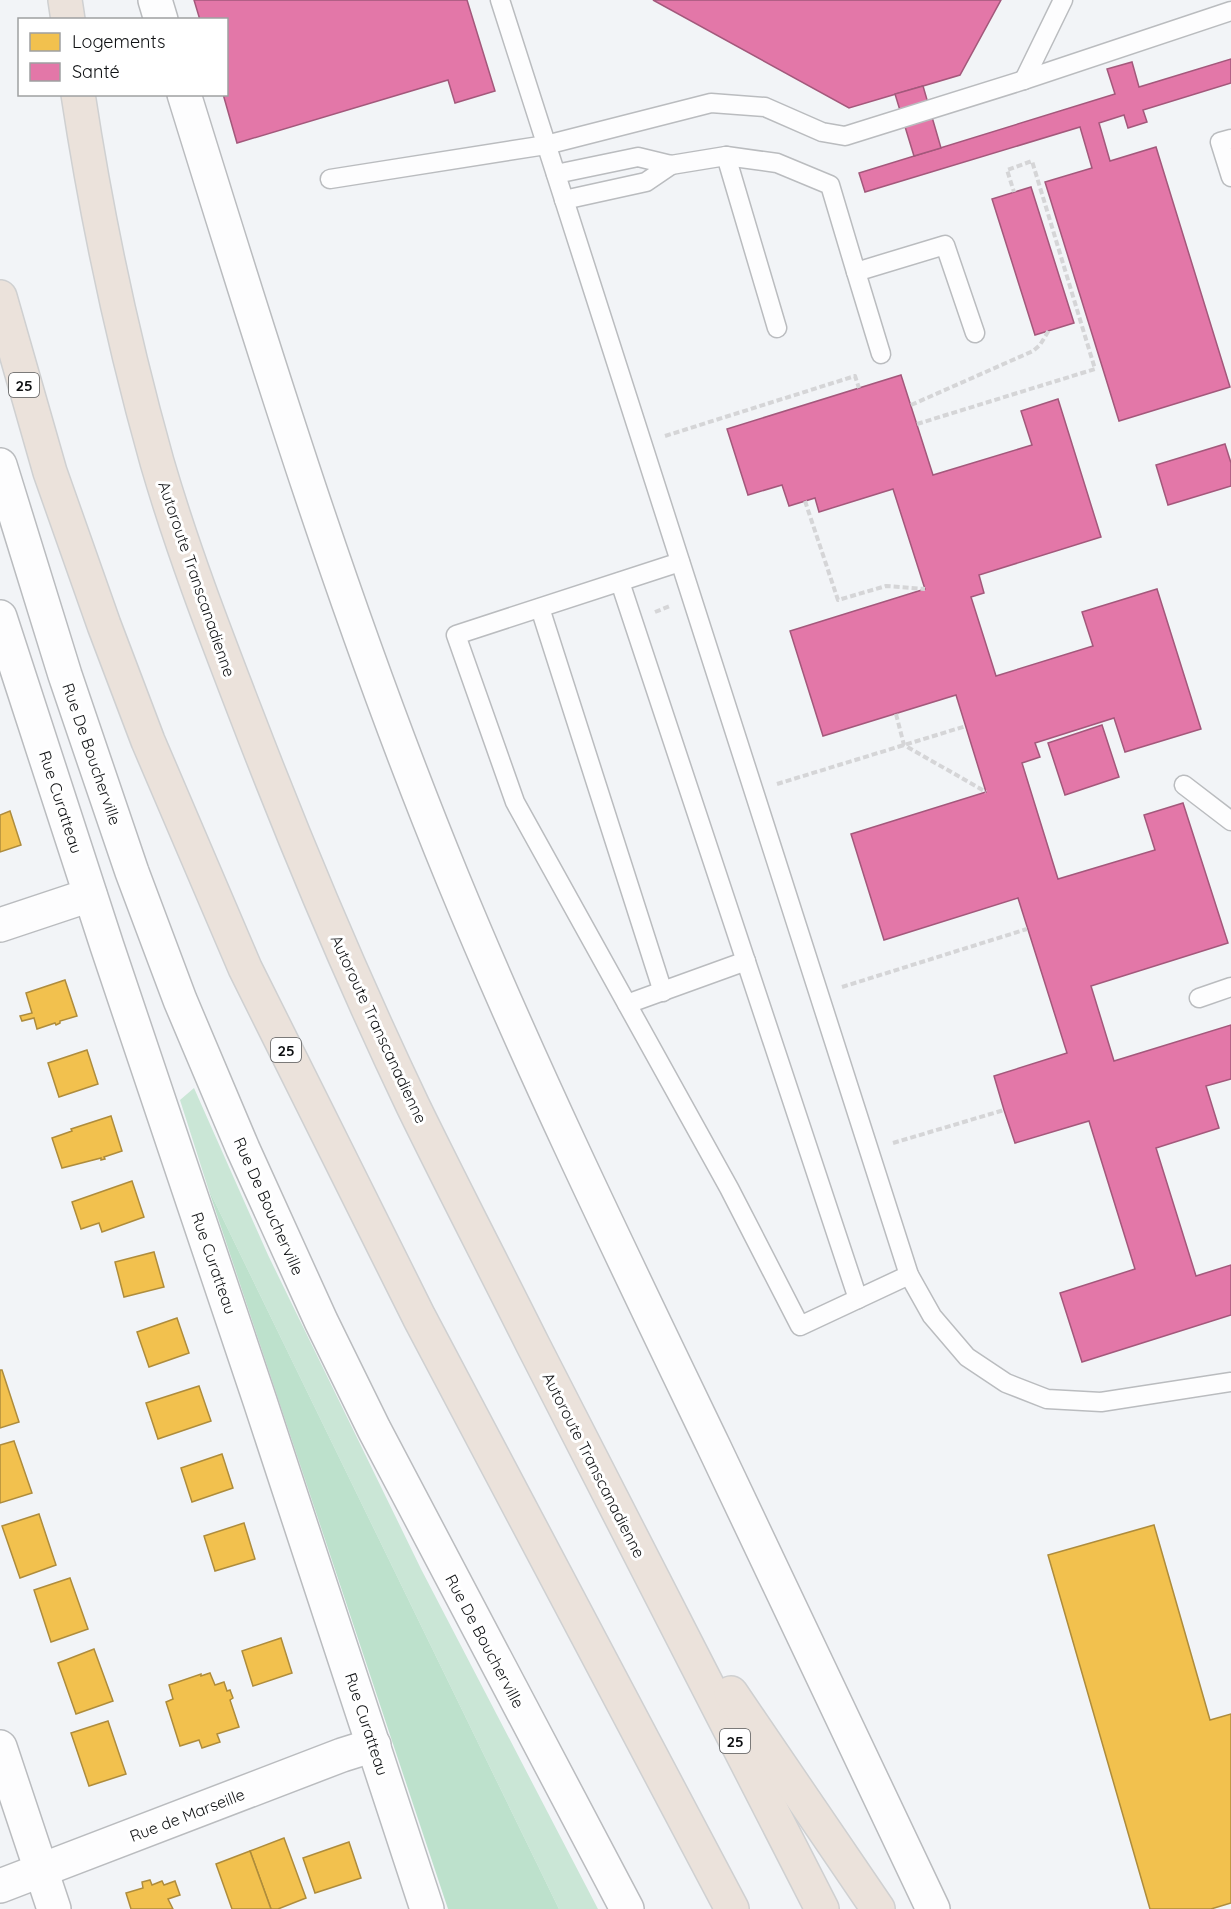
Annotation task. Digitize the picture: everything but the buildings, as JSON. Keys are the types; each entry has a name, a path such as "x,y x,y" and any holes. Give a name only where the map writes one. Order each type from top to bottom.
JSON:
{"highway":[{"path":"65,0 68,18"},
{"name":"Autoroute Transcanadienne","path":"78,96 99,220 132,369 172,511 221,651 265,766 315,886 436,1153 822,1909"},
{"name":"25","path":"0,297 50,472 104,625 148,741 245,968 419,1317 732,1909"},
{"path":"648,1572 878,1909"}],"main road":[{"path":"155,0 160,18"},
{"path":"185,96 231,248 324,534 388,714 458,891 497,985 581,1172 933,1909"},
{"name":"Rue De Boucherville","path":"0,465 65,675 132,872 180,1000 243,1149 321,1321 374,1429 627,1909"},
{"name":"Rue Curatteau","path":"0,617 90,895 428,1909"},
{"path":"0,925 90,895"},
{"name":"Rue de Marseille","path":"0,1886 342,1755 374,1745"},
{"path":"0,1747 54,1909"}],"lane":[{"path":"500,0 909,1275 932,1316 967,1357 1006,1383 1047,1399 1101,1402 1231,1382"},
{"path":"1024,80 1063,0"},
{"path":"330,179 546,145 711,103 765,107 822,132 845,136 1024,80 1231,11"},
{"path":"1231,139 1220,142 1231,177"},
{"path":"556,174 638,157 670,165 726,156 777,163 830,185 881,354"},
{"path":"726,156 777,328"},
{"path":"564,200 646,182 670,165"},
{"path":"856,272 945,244 975,333"},
{"path":"680,562 456,635 515,802 729,1188 800,1326 909,1275"},
{"path":"620,582 858,1299"},
{"path":"540,608 663,992"},
{"path":"1184,785 1231,821"},
{"path":"627,1004 746,961"},
{"path":"1198,998 1231,987"}],"path":[{"path":"917,424 1095,369 1032,161 1006,170 1014,192"},
{"path":"911,405 1033,351 1040,345 1049,330"},
{"path":"659,437 855,376 859,388"},
{"path":"806,501 838,600 886,586 925,589"},
{"path":"896,714 904,745 986,792"},
{"path":"770,786 966,726"},
{"path":"837,988 1028,928"},
{"path":"869,1150 1004,1110"}],"green space":[{"path":"194,1088 268,1255 421,1569 598,1909 559,1909 208,1188 180,1100"},
{"path":"208,1188 559,1909 448,1909"}]}
